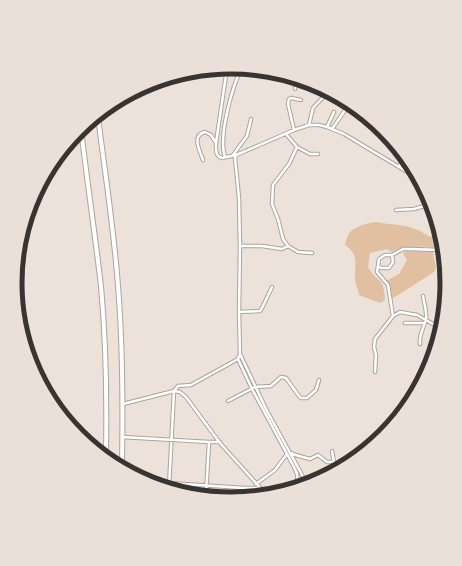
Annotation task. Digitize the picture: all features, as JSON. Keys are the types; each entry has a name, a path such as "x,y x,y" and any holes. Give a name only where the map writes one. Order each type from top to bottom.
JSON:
{"highway":[{"path":"99,121 118,284 122,338 124,404 122,461"},
{"path":"82,136 103,313 106,450"}],"street":[{"path":"225,157 223,148 226,122 234,88 239,74"},
{"path":"226,75 216,143 216,152 220,157 235,155 309,125 327,127 344,134 409,173"},
{"path":"296,85 296,89"},
{"path":"309,125 313,108 323,96"},
{"path":"294,130 288,104 289,99 301,100"},
{"path":"332,129 346,109"},
{"path":"327,127 334,112"},
{"path":"251,119 247,136 235,155 235,161 239,198 240,354 253,388"},
{"path":"203,160 198,145 199,135 205,132 208,133 216,143"},
{"path":"286,134 297,147 310,154 318,154"},
{"path":"297,147 289,164 272,190 272,208 278,219 283,238 288,246 298,252 312,253"},
{"path":"398,167 401,162"},
{"path":"396,210 414,209 425,206"},
{"path":"240,246 262,246 282,249 288,246"},
{"path":"393,316 388,285 377,272 378,263 382,256 388,254 392,255 403,249 437,250"},
{"path":"378,266 385,269 389,268 393,262 392,255"},
{"path":"239,312 260,311 272,287"},
{"path":"420,344 420,336 426,320 426,310 422,296"},
{"path":"375,372 375,339 393,316 397,313 404,312 417,315 436,325"},
{"path":"405,324 424,323"},
{"path":"169,483 174,391 178,386 191,385 238,359 240,354"},
{"path":"238,359 304,479"},
{"path":"228,401 253,388 268,387 279,378 284,377 288,380 299,396 304,398 310,396 316,390 319,380"},
{"path":"124,404 174,391 180,392 186,396 220,442 260,488"},
{"path":"122,437 220,442"},
{"path":"206,490 209,442"},
{"path":"289,453 310,459 318,455 327,462 334,462 332,451"},
{"path":"256,484 275,470 289,453"},
{"path":"289,453 296,470 297,481"},
{"path":"178,485 260,488"},
{"path":"244,488 244,492"}],"shaded area":[{"path":"376,222 410,227 430,237 435,237 437,247 409,247 392,252 387,249 370,253 368,267 382,283 384,292 385,300 380,303 359,295 355,280 355,260 353,252 345,245 349,233 355,228"},
{"path":"405,251 433,252 436,269 434,272 392,299 386,281 399,274 407,260 403,254"}]}
